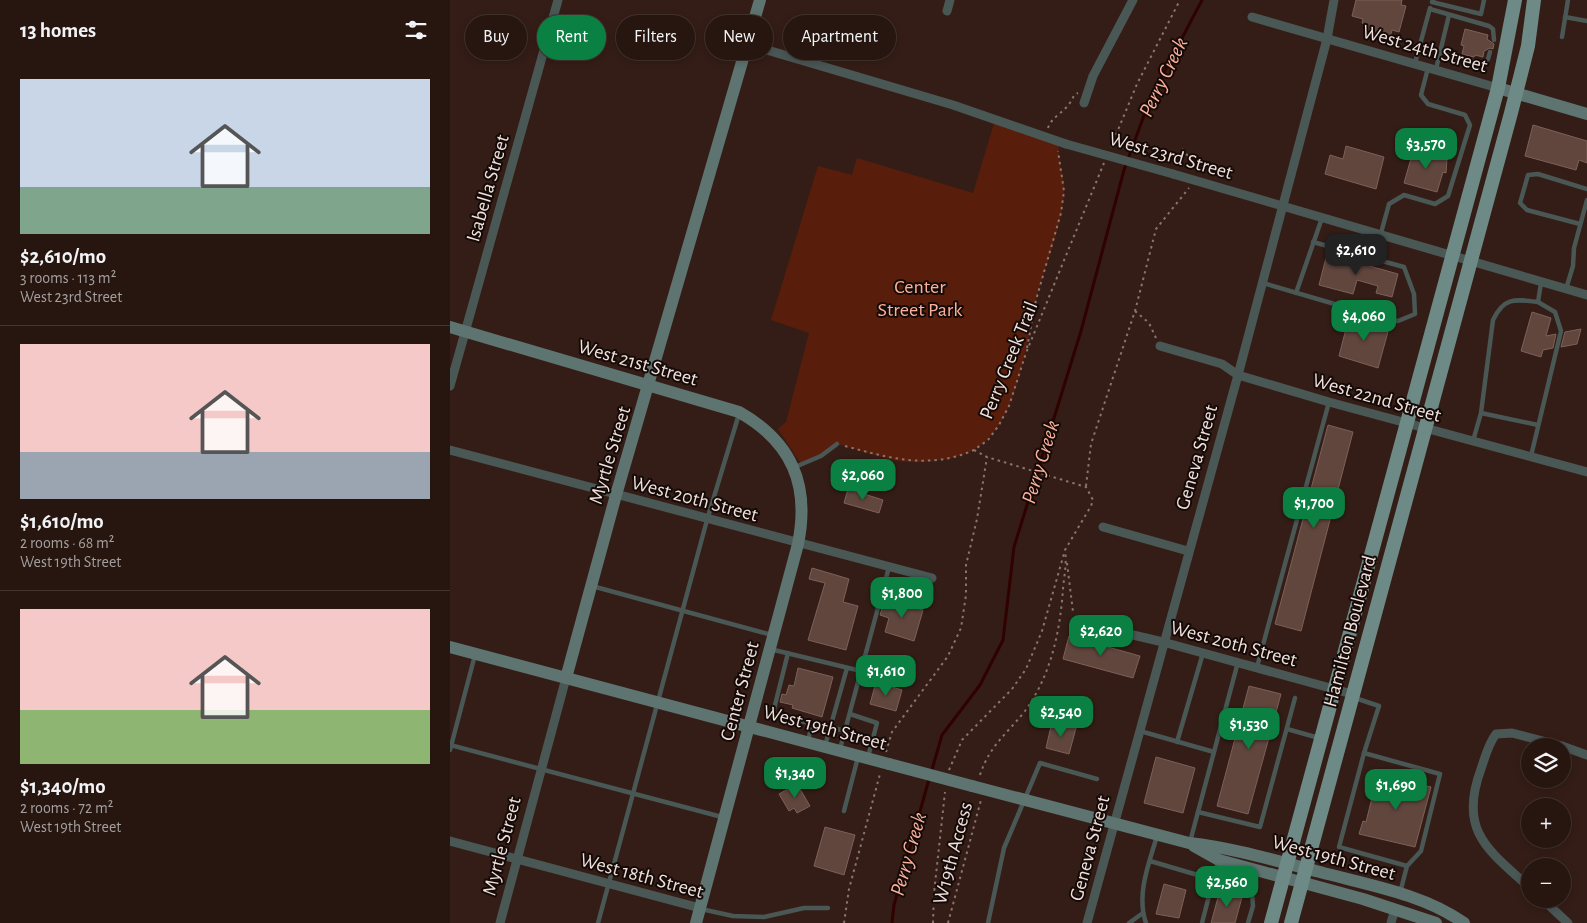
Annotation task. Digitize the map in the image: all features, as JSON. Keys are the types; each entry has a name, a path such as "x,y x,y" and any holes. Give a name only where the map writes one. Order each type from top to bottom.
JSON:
{"main road":[{"name":"Myrtle Street","path":"756,15 760,0"},
{"name":"Hamilton Boulevard","path":"1271,923 1498,88 1515,0"},
{"name":"Hamilton Boulevard","path":"1291,923 1516,94 1528,46 1534,0"},
{"name":"Myrtle Street","path":"566,678 616,495 743,60"},
{"name":"West 24th Street","path":"1498,88 1587,114"},
{"name":"West 21st Street","path":"450,326 739,412 757,422 770,434 787,454 794,467"},
{"name":"Center Street","path":"696,923 798,544 803,507 794,467"},
{"name":"West 19th Street","path":"450,648 1158,835 1190,843 1222,846 1287,863 1399,894 1460,920"},
{"name":"West 19th Street","path":"1190,843 1219,860 1340,893 1436,923"},
{"path":"1340,893 1387,900 1399,894"},
{"path":"1395,910 1402,906 1460,920"}],"street":[{"name":"Isabella Street","path":"450,386 558,0"},
{"path":"947,11 950,0"},
{"path":"1084,103 1093,76 1133,0"},
{"name":"Geneva Street","path":"1087,923 1238,375 1327,40 1334,0"},
{"name":"West 24th Street","path":"1252,17 1498,88"},
{"name":"West 23rd Street","path":"773,51 953,104 1063,143 1283,205 1322,218 1381,233 1452,256 1587,295"},
{"name":"West 22nd Street","path":"1160,346 1222,364 1238,375 1329,402 1587,472"},
{"name":"West 20th Street","path":"450,450 707,520 932,578"},
{"path":"1103,527 1188,551"},
{"name":"West 20th Street","path":"1077,622 1257,667 1352,696"},
{"name":"Myrtle Street","path":"500,923 566,678"},
{"path":"1521,880 1490,852 1475,827 1472,801 1492,738 1502,732 1528,738"},
{"path":"1571,750 1587,756"},
{"name":"West 18th Street","path":"450,841 700,908"},
{"path":"1552,908 1568,923"},
{"path":"1391,923 1395,910"}],"lane":[{"path":"1415,64 1432,1 1481,14 1484,0"},
{"path":"1562,37 1568,0"},
{"path":"1430,9 1489,26 1493,30 1494,40"},
{"path":"1381,233 1389,204 1404,195 1435,204 1448,196 1470,125 1465,115 1428,104 1421,95 1440,52 1449,15"},
{"path":"1565,17 1587,21"},
{"path":"1440,52 1483,64 1488,59 1490,52"},
{"path":"1580,224 1527,210 1520,203 1528,175 1538,174 1587,189"},
{"path":"1566,289 1587,200"},
{"path":"1296,293 1322,218"},
{"path":"1261,283 1386,319 1398,321 1415,314 1414,294 1404,268 1313,242"},
{"path":"1538,302 1541,282"},
{"path":"1473,441 1481,413 1493,320 1499,307 1506,302 1520,300 1538,302 1555,312 1561,331 1530,458"},
{"path":"1257,667 1329,402"},
{"path":"598,923 682,610 739,412"},
{"path":"1481,413 1538,425"},
{"path":"794,467 821,456 837,444"},
{"path":"840,751 889,567"},
{"path":"591,586 774,635"},
{"path":"770,649 861,672"},
{"path":"788,653 773,714 812,724 807,743"},
{"path":"1177,742 1203,653"},
{"path":"475,654 450,747 724,817"},
{"path":"1190,843 1238,662"},
{"path":"824,747 847,668"},
{"path":"1352,696 1380,706 1364,753 1339,847 1407,866"},
{"path":"1198,812 1260,827 1295,698"},
{"path":"844,811 877,722 850,714"},
{"path":"830,726 845,731"},
{"path":"1287,729 1321,738"},
{"path":"1139,731 1214,752"},
{"path":"1364,753 1440,774 1421,851 1407,866 1399,894"},
{"path":"988,923 1004,848 1040,763 1097,779"},
{"path":"1146,923 1142,913 1144,881 1158,835"},
{"path":"1202,923 1219,860"},
{"path":"1150,861 1213,879 1252,893 1253,906 1248,923"},
{"name":"West 18th Street","path":"700,908 733,916 764,917 804,908 828,908"},
{"path":"1129,923 1142,913"}],"path":[{"path":"1111,147 1137,84 1180,0"},
{"path":"1046,137 1050,123 1070,105 1074,94 1088,90"},
{"path":"1026,353 1036,300 1061,213 1064,191 1057,153 1063,143"},
{"path":"947,779 956,750 962,740 1012,688 1026,669 1042,631 1065,550 1091,506 1093,500 1086,487 1091,444 1135,311 1156,229 1196,180 1194,163 1182,149"},
{"name":"Perry Creek Trail","path":"974,450 988,440 999,425 1008,406 1026,353 1108,156"},
{"path":"1135,311 1149,323 1160,346"},
{"path":"837,444 909,462 945,459 974,450 986,457 1086,487"},
{"path":"844,923 849,890 886,763 892,732 948,656 961,628 966,595 966,565 977,519 986,457"},
{"path":"1065,550 1072,610 1077,622"},
{"name":"W19th Access","path":"948,923 977,788 991,749 1036,694 1050,660 1060,625 1066,559"},
{"path":"933,923 934,893 946,788"}],"green space":[{"name":"Center Street Park","path":"995,120 1059,142 1058,149 1064,181 1060,221 1036,300 1023,361 1010,404 1000,422 988,438 973,450 943,460 926,462 902,461 884,458 837,444 821,456 801,464 778,429 786,422 809,333 771,320 818,166 852,175 857,158 973,193"}],"building":[{"path":"1356,0 1402,0 1401,5 1406,6 1399,32 1392,30 1390,38 1367,32 1368,25 1362,23 1363,19 1352,16"},
{"path":"1465,29 1488,35 1487,39 1494,44 1493,49 1490,48 1484,51 1483,57 1462,54 1464,46 1461,45"},
{"path":"1533,125 1587,141 1587,163 1579,160 1576,170 1525,156"},
{"path":"1346,146 1384,157 1376,189 1325,174 1330,155 1343,159"},
{"path":"1414,148 1447,158 1446,173 1443,172 1437,192 1404,183"},
{"path":"1327,254 1398,274 1392,297 1376,293 1378,286 1357,280 1353,294 1319,285"},
{"path":"1532,312 1551,318 1546,336 1556,334 1553,348 1543,350 1541,357 1521,351"},
{"path":"1349,317 1389,328 1378,368 1339,356"},
{"path":"1581,329 1577,344 1561,347 1565,332"},
{"path":"1328,425 1353,432 1301,631 1275,624"},
{"path":"848,489 883,500 879,513 844,503"},
{"path":"812,568 849,579 843,602 858,606 846,650 808,640 825,583 809,579"},
{"path":"885,599 923,610 914,641 885,632 889,618 880,615"},
{"path":"1069,636 1140,656 1133,678 1063,659"},
{"path":"798,668 833,677 822,717 792,708 793,705 780,702 782,694 786,695 789,685 794,686"},
{"path":"876,682 902,690 896,711 870,704"},
{"path":"1249,686 1281,694 1248,814 1217,806"},
{"path":"1052,722 1076,728 1069,754 1046,748"},
{"path":"1156,757 1195,768 1183,813 1144,803"},
{"path":"1378,774 1431,787 1415,847 1359,834 1363,821 1366,822"},
{"path":"797,784 810,806 797,813 794,808 789,811 779,794"},
{"path":"825,827 855,835 844,875 814,866"},
{"path":"1164,884 1186,890 1179,918 1156,914"},
{"path":"1220,890 1242,897 1235,923 1211,923"}],"waterway":[{"name":"Perry Creek","path":"931,773 942,735 980,685 1003,640 1014,547 1081,331 1124,170 1150,99 1202,0"},
{"name":"Perry Creek","path":"892,923 894,905 929,779"}]}
